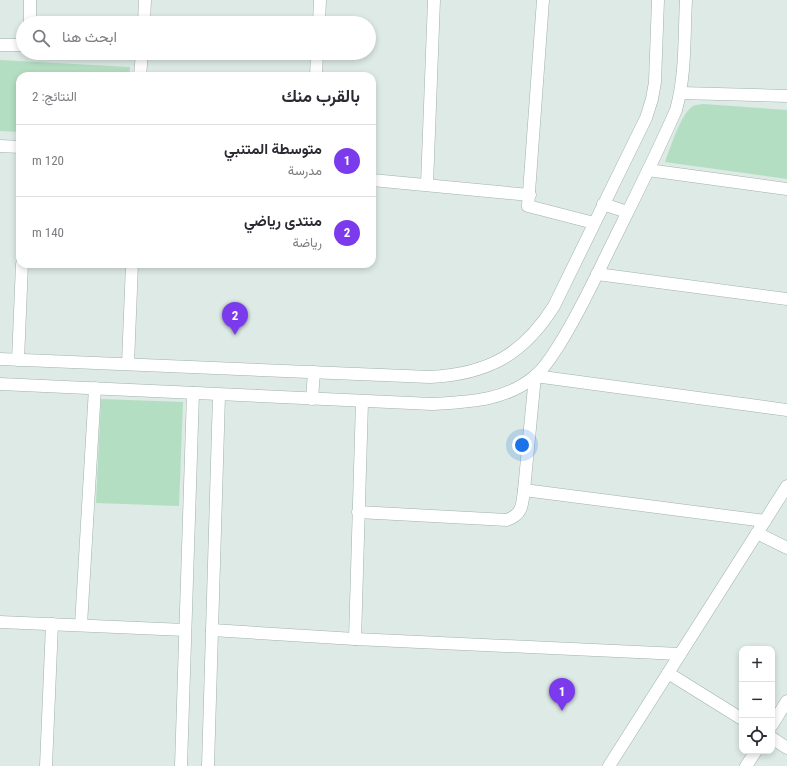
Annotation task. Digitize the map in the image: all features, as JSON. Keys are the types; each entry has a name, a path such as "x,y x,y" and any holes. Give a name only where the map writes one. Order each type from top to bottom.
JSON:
{"street":[{"path":"30,0 30,16"},
{"path":"144,16 145,0"},
{"path":"319,16 320,0"},
{"path":"426,185 434,0"},
{"path":"543,0 528,206 594,223"},
{"path":"0,358 18,360 128,363 430,377 451,376 472,372 493,364 511,354 528,340 543,324 554,306 646,118 652,99 656,61 658,0"},
{"path":"0,384 362,402 432,404 486,399 508,392 535,376 553,355 567,332 597,274 676,110 681,93 683,77 686,0"},
{"path":"0,45 16,45"},
{"path":"140,72 141,60"},
{"path":"316,72 317,60"},
{"path":"681,93 787,96"},
{"path":"0,146 16,147"},
{"path":"648,170 787,189"},
{"path":"376,180 530,195"},
{"path":"603,204 627,212"},
{"path":"18,360 22,268"},
{"path":"128,363 132,268"},
{"path":"597,274 787,299"},
{"path":"312,399 314,372"},
{"path":"535,376 787,410"},
{"path":"358,512 507,520 518,514 522,509 535,376"},
{"path":"81,625 95,388"},
{"path":"181,766 193,393"},
{"path":"208,766 219,394"},
{"path":"355,639 362,402"},
{"path":"609,766 787,486"},
{"path":"524,490 765,521"},
{"path":"757,533 787,548"},
{"path":"0,622 185,630"},
{"path":"46,766 52,624"},
{"path":"212,630 355,639 680,654"},
{"path":"668,673 740,718"},
{"path":"775,719 787,701"},
{"path":"775,740 787,748"},
{"path":"746,766 754,754"}],"green space":[{"path":"0,60 130,67 129,72 16,72 16,132 0,131"},
{"path":"703,104 787,110 787,179 665,162 676,132 684,116 693,106"},
{"path":"101,399 183,402 179,506 96,503"}],"place":[{"name":"منتدى رياضي","path":"235,335"},
{"name":"متوسطة المتنبي","path":"562,711"}]}
